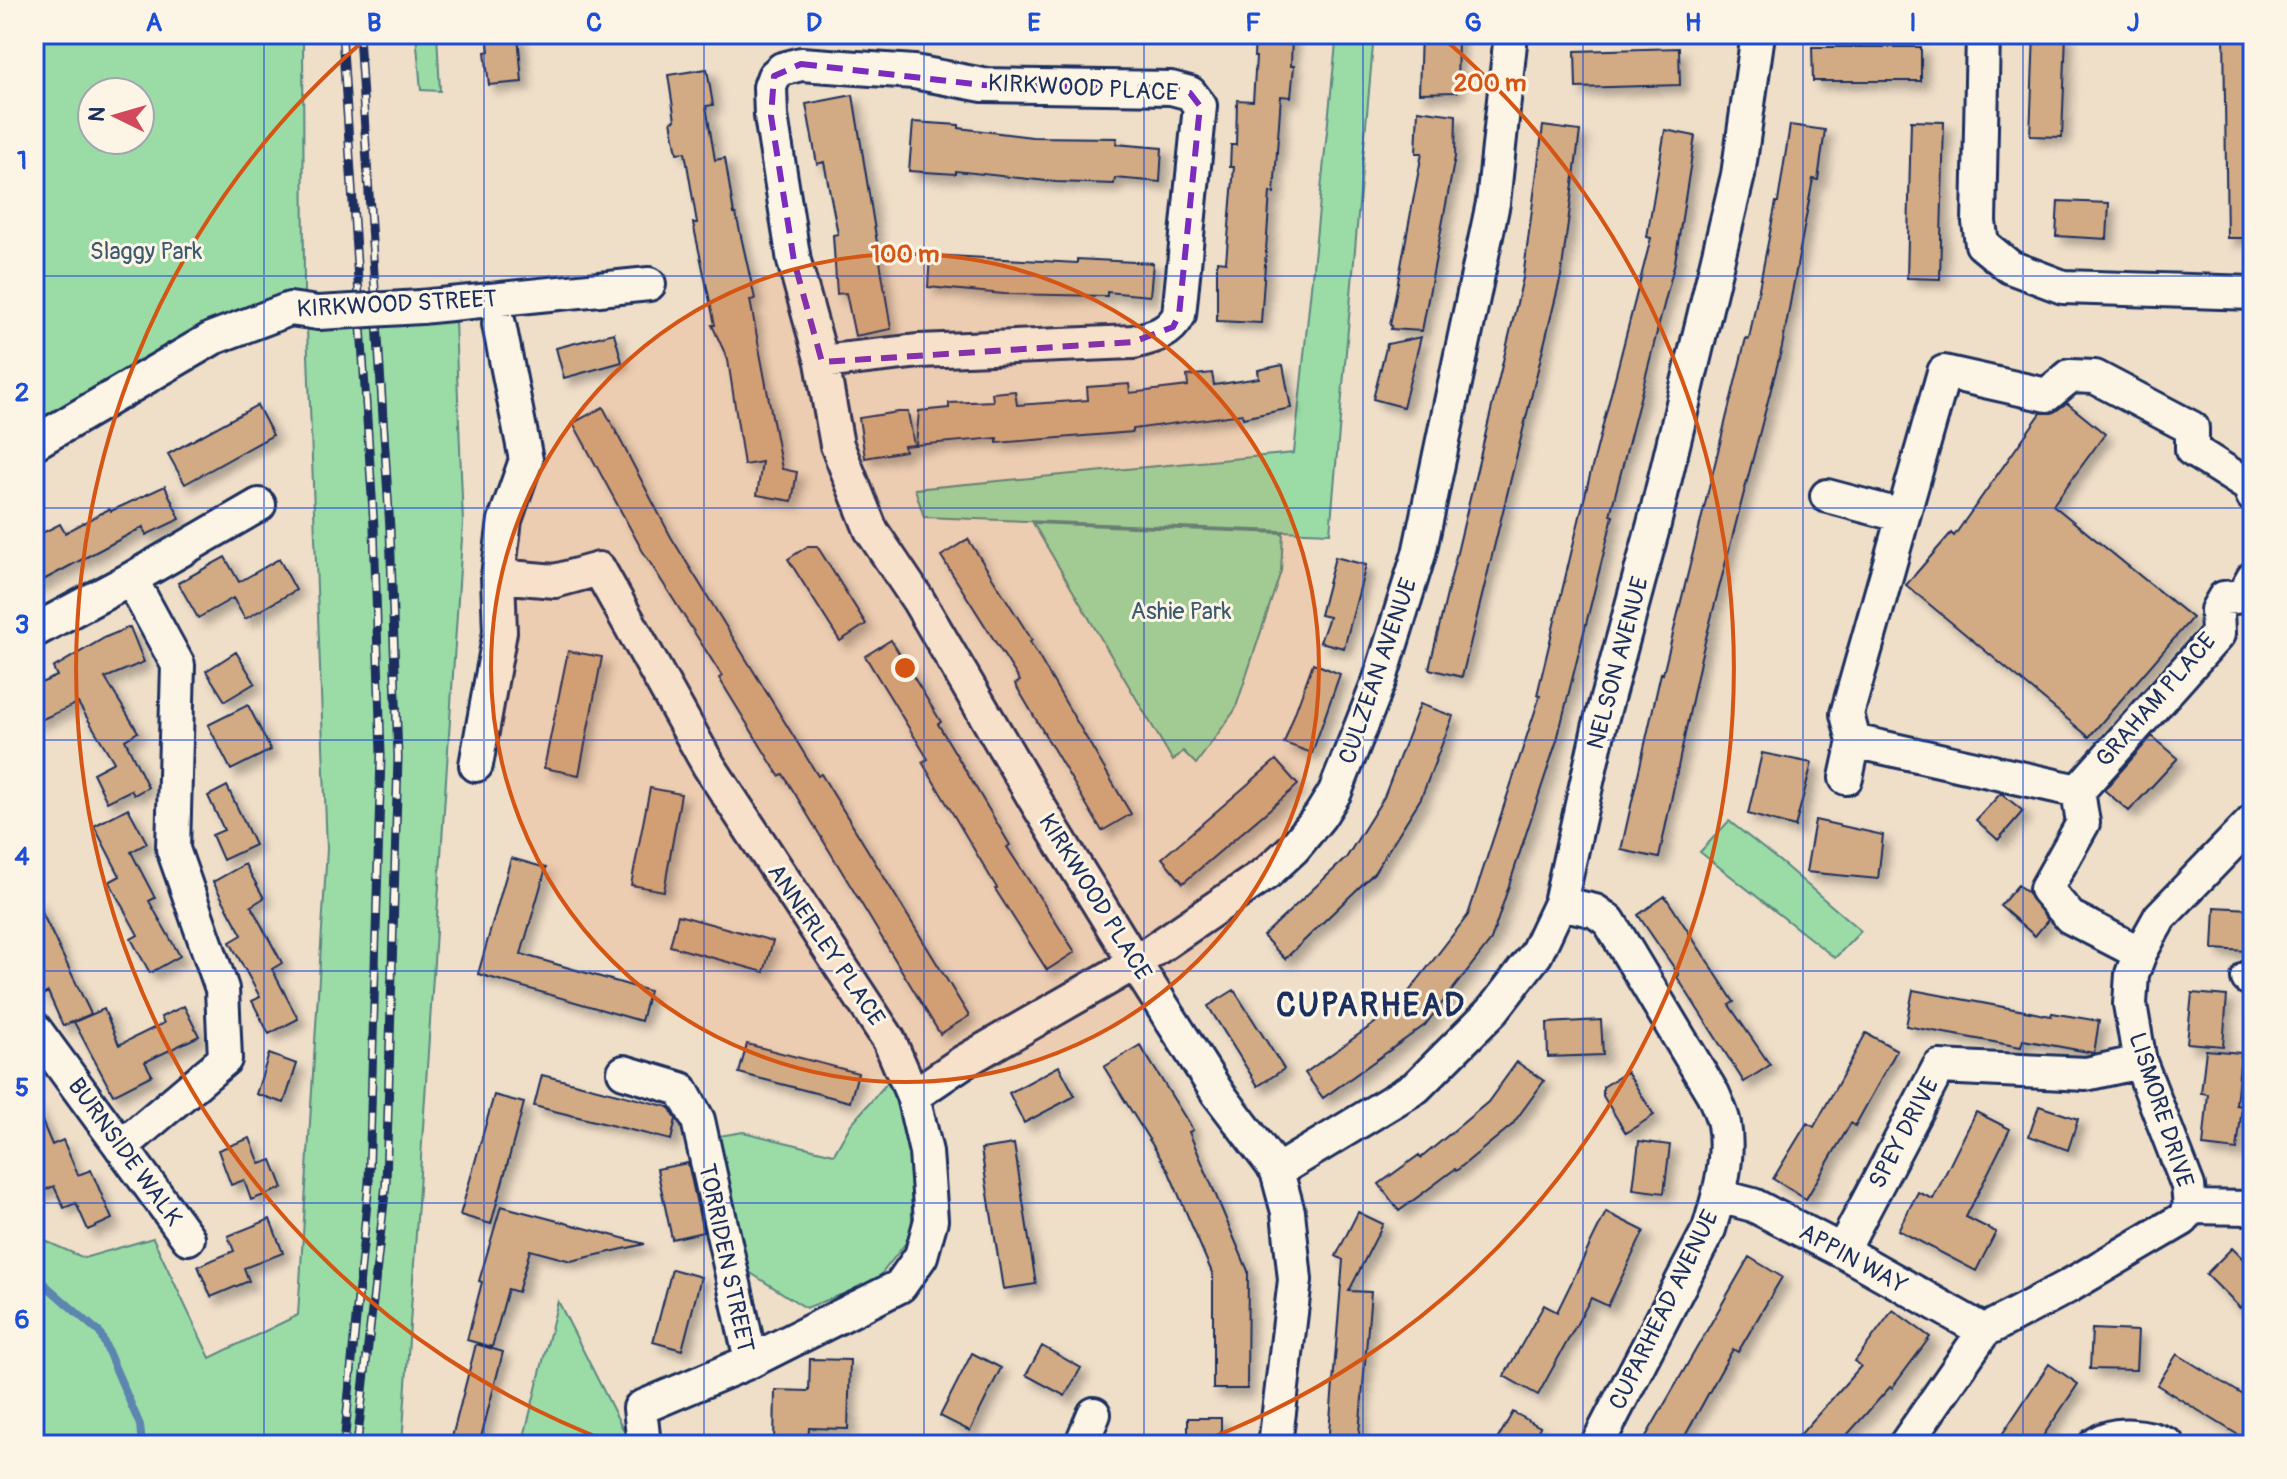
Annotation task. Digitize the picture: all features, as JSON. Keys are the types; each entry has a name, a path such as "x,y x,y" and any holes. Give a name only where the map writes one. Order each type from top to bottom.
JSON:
{"street":[{"name":"CULZEAN AVENUE","path":"913,1096 963,1062 1135,963 1268,872 1320,816 1340,778 1380,679 1419,554 1493,203 1511,34"},
{"name":"NELSON AVENUE","path":"1277,1171 1416,1087 1493,1010 1536,954 1560,903 1599,728 1654,524 1738,175 1758,34"},
{"path":"1983,34 1979,222 1982,244 2010,267 2063,287 2253,293"},
{"name":"KIRKWOOD PLACE","path":"822,362 919,351 1133,342 1157,336 1173,327 1179,315 1200,106 1190,93 1171,88 983,85 914,72 801,64 782,69 774,76 770,87 771,116 794,261 822,362 837,445 871,530 918,600 1135,963 1217,1092 1277,1171 1288,1212 1295,1280 1275,1445"},
{"name":"KIRKWOOD STREET","path":"34,443 213,338 290,309 318,313 421,307 649,284"},
{"path":"476,765 500,632 498,576 505,520 526,460 499,324"},
{"path":"1846,778 1854,741 1847,714 1944,372 2047,395 2070,376 2095,377 2192,428 2192,450 2249,486 2253,496"},
{"path":"1827,496 1903,516"},
{"path":"34,631 259,505"},
{"name":"ANNERLEY PLACE","path":"498,576 555,581 599,569 709,766 889,1040 913,1096 926,1152 931,1220 921,1256 900,1286 751,1361"},
{"name":"GRAHAM PLACE","path":"2078,791 2218,634 2217,610 2224,598 2243,596 2253,578"},
{"path":"121,1147 225,1059 222,989 173,849 178,665 131,579"},
{"name":"GRAHAM PLACE","path":"1854,741 2078,791"},
{"name":"GRAHAM PLACE","path":"2078,791 2083,823 2046,889 2070,917 2140,953"},
{"name":"LISMORE DRIVE","path":"1905,1445 1984,1331 2069,1286 2183,1219 2190,1207 2188,1186 2140,1062 2130,1004 2132,974 2160,917 2253,821"},
{"name":"CUPARHEAD AVENUE","path":"1560,903 1595,911 1609,921 1713,1094 1724,1123 1725,1157 1719,1196 1709,1229 1597,1445"},
{"name":"BURNSIDE WALK","path":"34,1028 188,1238"},
{"name":"SPEY DRIVE","path":"1842,1251 1939,1067 2086,1074 2140,1062"},
{"name":"TORRIDEN STREET","path":"624,1072 681,1089 698,1120 751,1361 640,1408 644,1445"},
{"name":"APPIN WAY","path":"1719,1196 1753,1205 1984,1331"},
{"path":"2190,1207 2253,1208"},
{"path":"1081,1445 1094,1414"},
{"path":"2095,1445 2105,1437 2154,1438 2168,1445"}],"highlighted area":[{"path":"801,64 983,85 1171,88 1190,93 1200,106 1179,315 1173,327 1133,342 822,362 794,261 771,116 774,76"}],"green space":[{"name":"Slaggy Park","path":"34,34 303,34 304,297 34,433"},
{"path":"416,34 437,34 440,91 421,90"},
{"path":"1337,34 1374,34 1330,533 924,517 915,489 1294,453"},
{"path":"455,322 463,523 402,1445 34,1445 34,1236 84,1258 153,1238 210,1358 298,1315 327,849 307,329"},
{"name":"Ashie Park","path":"1033,523 1283,533 1281,571 1235,710 1196,764 1183,751 1173,761"},
{"path":"1729,821 1861,931 1835,958 1700,852"},
{"path":"888,1082 911,1141 912,1235 875,1282 806,1308 749,1272 719,1136 743,1132 834,1154 851,1124"},
{"path":"558,1301 627,1437 613,1445 535,1445 523,1441"}],"building":[{"path":"487,34 518,34 522,82 489,85 485,52 489,51"},
{"path":"1255,34 1292,34 1291,66 1294,66 1291,97 1281,96 1274,193 1270,192 1261,323 1217,321 1217,261 1226,262 1234,167 1230,167 1231,145 1236,145 1237,100 1253,101"},
{"path":"1421,34 1458,34 1457,92 1419,93"},
{"path":"2034,34 2066,34 2062,137 2030,136"},
{"path":"2224,34 2253,34 2253,238 2227,238"},
{"path":"1812,47 1921,47 1921,81 1813,81"},
{"path":"1679,48 1680,85 1576,88 1575,51"},
{"path":"707,69 713,105 706,106 715,160 725,158 734,214 755,299 750,300 782,469 797,472 792,501 757,495 762,462 744,465 728,360 712,325 715,325 693,223 697,223 685,152 677,153 668,75"},
{"path":"853,95 891,329 855,336 846,293 837,294 833,235 838,234 824,162 817,164 806,104"},
{"path":"1418,110 1456,115 1455,157 1422,331 1391,329 1390,325 1422,153 1416,153"},
{"path":"1911,121 1944,122 1940,279 1907,278"},
{"path":"913,122 959,125 959,128 1032,137 1117,138 1116,144 1162,148 1160,182 1115,178 1114,184 1056,182 956,171 956,174 909,171"},
{"path":"1790,125 1825,130 1818,180 1813,179 1782,347 1701,657 1659,858 1621,850 1661,673 1746,338 1749,339 1778,202"},
{"path":"1543,126 1580,131 1561,276 1462,677 1429,669 1523,278"},
{"path":"1665,130 1695,136 1675,262 1610,515 1613,516 1557,740 1491,940 1425,1025 1323,1098 1305,1073 1397,1007 1468,915 1540,696 1537,695 1588,483 1651,238 1647,237"},
{"path":"2058,201 2109,203 2107,239 2056,236"},
{"path":"930,255 1077,263 1077,259 1153,263 1150,296 1107,292 1107,296 1004,294 928,287"},
{"path":"614,333 622,362 564,378 556,348"},
{"path":"1421,337 1403,407 1373,399 1387,344"},
{"path":"1283,365 1291,408 1243,418 1242,414 1133,429 1133,432 997,443 997,438 916,445 919,411 949,408 949,403 993,401 992,393 1015,391 1017,405 1088,400 1087,387 1129,384 1130,393 1188,386 1187,376 1212,373 1214,385 1259,378 1258,370"},
{"path":"2067,403 2105,434 2053,505 2192,618 2089,737 1906,585 1951,533 1954,536 2041,413 2052,413"},
{"path":"257,405 273,435 185,484 168,454"},
{"path":"603,407 671,537 969,1016 940,1034 783,774 779,776 719,678 722,676 642,550 573,423"},
{"path":"908,412 914,445 904,446 905,451 865,458 859,418"},
{"path":"165,486 180,519 146,535 143,527 34,585 34,537 60,524 65,533 109,509 111,511"},
{"path":"968,539 1032,640 1030,642 1131,814 1102,831 1015,684 1020,681 941,556"},
{"path":"808,546 817,546 866,624 840,641 788,559"},
{"path":"225,557 239,582 279,559 296,590 245,619 233,598 198,618 178,583"},
{"path":"1335,557 1366,565 1344,648 1320,642 1329,617 1320,615"},
{"path":"130,627 144,662 105,678 138,732 125,740 148,787 134,795 131,790 107,802 93,773 114,762 78,703 34,723 34,686 57,676 53,668 106,637"},
{"path":"891,640 1010,845 1007,847 1075,952 1047,970 995,889 922,762 928,759 865,656"},
{"path":"568,651 602,657 579,775 544,768"},
{"path":"236,652 255,683 225,701 206,671"},
{"path":"1313,663 1340,674 1312,753 1284,743"},
{"path":"1420,704 1453,716 1421,798 1374,873 1285,959 1263,936 1346,858 1384,797"},
{"path":"248,705 271,750 231,770 208,725"},
{"path":"2152,736 2178,758 2129,811 2104,790"},
{"path":"1762,753 1812,763 1795,827 1748,814"},
{"path":"1276,760 1298,785 1183,883 1162,858"},
{"path":"227,786 255,845 223,860 212,835 224,830 208,796"},
{"path":"650,788 681,794 664,891 631,885"},
{"path":"2001,793 2023,811 1998,840 1976,820"},
{"path":"128,808 147,843 131,852 155,898 149,901 180,956 150,973 131,939 138,935 109,882 120,876 94,826"},
{"path":"1815,820 1883,835 1878,879 1806,872"},
{"path":"511,858 546,868 521,954 649,991 641,1021 478,974"},
{"path":"245,864 264,898 251,906 282,963 272,969 298,1019 269,1034 252,1001 260,997 230,942 242,935 213,882"},
{"path":"2018,885 2048,920 2035,936 2000,906"},
{"path":"34,896 91,1014 63,1026 48,992 43,995 34,976"},
{"path":"1665,896 1734,1002 1729,1005 1770,1065 1744,1082 1677,977 1679,975 1638,915"},
{"path":"2215,907 2250,909 2248,951 2213,949"},
{"path":"678,915 773,941 764,972 670,946"},
{"path":"1234,990 1284,1069 1258,1086 1208,1006"},
{"path":"1913,990 2051,1016 2052,1013 2099,1021 2094,1053 2023,1040 2021,1047 1906,1026"},
{"path":"2192,993 2227,996 2223,1046 2187,1043"},
{"path":"184,1006 199,1036 145,1062 152,1075 113,1095 74,1022 104,1009 119,1045 164,1023 161,1017"},
{"path":"1601,1020 1603,1055 1548,1057 1547,1023"},
{"path":"1866,1033 1897,1050 1855,1126 1851,1123 1806,1199 1773,1179 1807,1123 1814,1127"},
{"path":"747,1044 858,1073 850,1102 739,1073"},
{"path":"1140,1045 1193,1130 1189,1132 1248,1271 1247,1389 1213,1389 1213,1275 1168,1170 1104,1067"},
{"path":"2206,1050 2241,1053 2236,1105 2242,1106 2237,1150 2203,1146 2208,1094 2201,1093"},
{"path":"269,1054 297,1064 284,1103 256,1094"},
{"path":"1517,1062 1544,1081 1512,1125 1456,1171 1399,1211 1379,1184 1419,1155 1421,1158 1488,1102"},
{"path":"1059,1066 1075,1096 1024,1123 1009,1093"},
{"path":"1627,1072 1654,1115 1626,1133 1603,1096 1603,1087"},
{"path":"542,1075 669,1107 676,1119 671,1140 534,1106"},
{"path":"494,1095 524,1103 491,1224 460,1215"},
{"path":"34,1102 52,1145 63,1140 78,1175 91,1170 112,1219 88,1230 76,1203 64,1208 54,1186 34,1195"},
{"path":"2039,1106 2078,1119 2068,1150 2029,1136"},
{"path":"1976,1112 2010,1129 1966,1217 1996,1232 1976,1271 1898,1230 1918,1192 1933,1199"},
{"path":"250,1138 260,1164 272,1160 283,1188 251,1200 244,1180 231,1185 218,1150"},
{"path":"1639,1141 1670,1145 1664,1193 1633,1189"},
{"path":"1014,1144 1036,1284 1003,1289 981,1149"},
{"path":"688,1163 703,1232 672,1239 657,1169"},
{"path":"501,1206 645,1244 571,1261 530,1250 518,1292 508,1289 492,1347 467,1340 482,1282 479,1281"},
{"path":"1358,1212 1383,1224 1349,1291 1371,1292 1358,1445 1328,1445 1343,1260 1336,1256"},
{"path":"1606,1212 1644,1231 1608,1306 1591,1298 1538,1395 1504,1376 1544,1305 1557,1312"},
{"path":"270,1219 283,1253 244,1268 249,1281 211,1297 198,1266 234,1251 228,1236"},
{"path":"2232,1248 2253,1269 2253,1294 2240,1308 2206,1274"},
{"path":"1749,1257 1782,1277 1738,1352 1733,1349 1680,1445 1641,1445"},
{"path":"672,1269 701,1277 682,1350 653,1342"},
{"path":"1893,1310 1930,1337 1892,1388 1838,1445 1791,1445 1861,1366 1855,1361"},
{"path":"2092,1329 2138,1331 2136,1370 2090,1369"},
{"path":"476,1344 503,1352 479,1445 450,1445"},
{"path":"1042,1346 1081,1368 1065,1396 1026,1375"},
{"path":"972,1353 1001,1368 970,1431 940,1416"},
{"path":"2177,1354 2253,1401 2253,1444 2157,1385"},
{"path":"810,1359 850,1360 848,1429 809,1428 808,1445 774,1445 775,1390 809,1391"},
{"path":"2049,1364 2078,1384 2037,1445 1995,1445"},
{"path":"1513,1412 1540,1427 1530,1445 1494,1445"},
{"path":"1188,1418 1221,1418 1221,1445 1188,1445"}],"waterway":[{"path":"34,1275 100,1333 140,1425 142,1445"}],"railway":[{"path":"342,34 374,527 381,755 369,1182 344,1445"},
{"path":"357,1445 386,1184 398,757 390,529 359,34"}],"district":[{"name":"CUPARHEAD","path":"1371,1006"}]}
